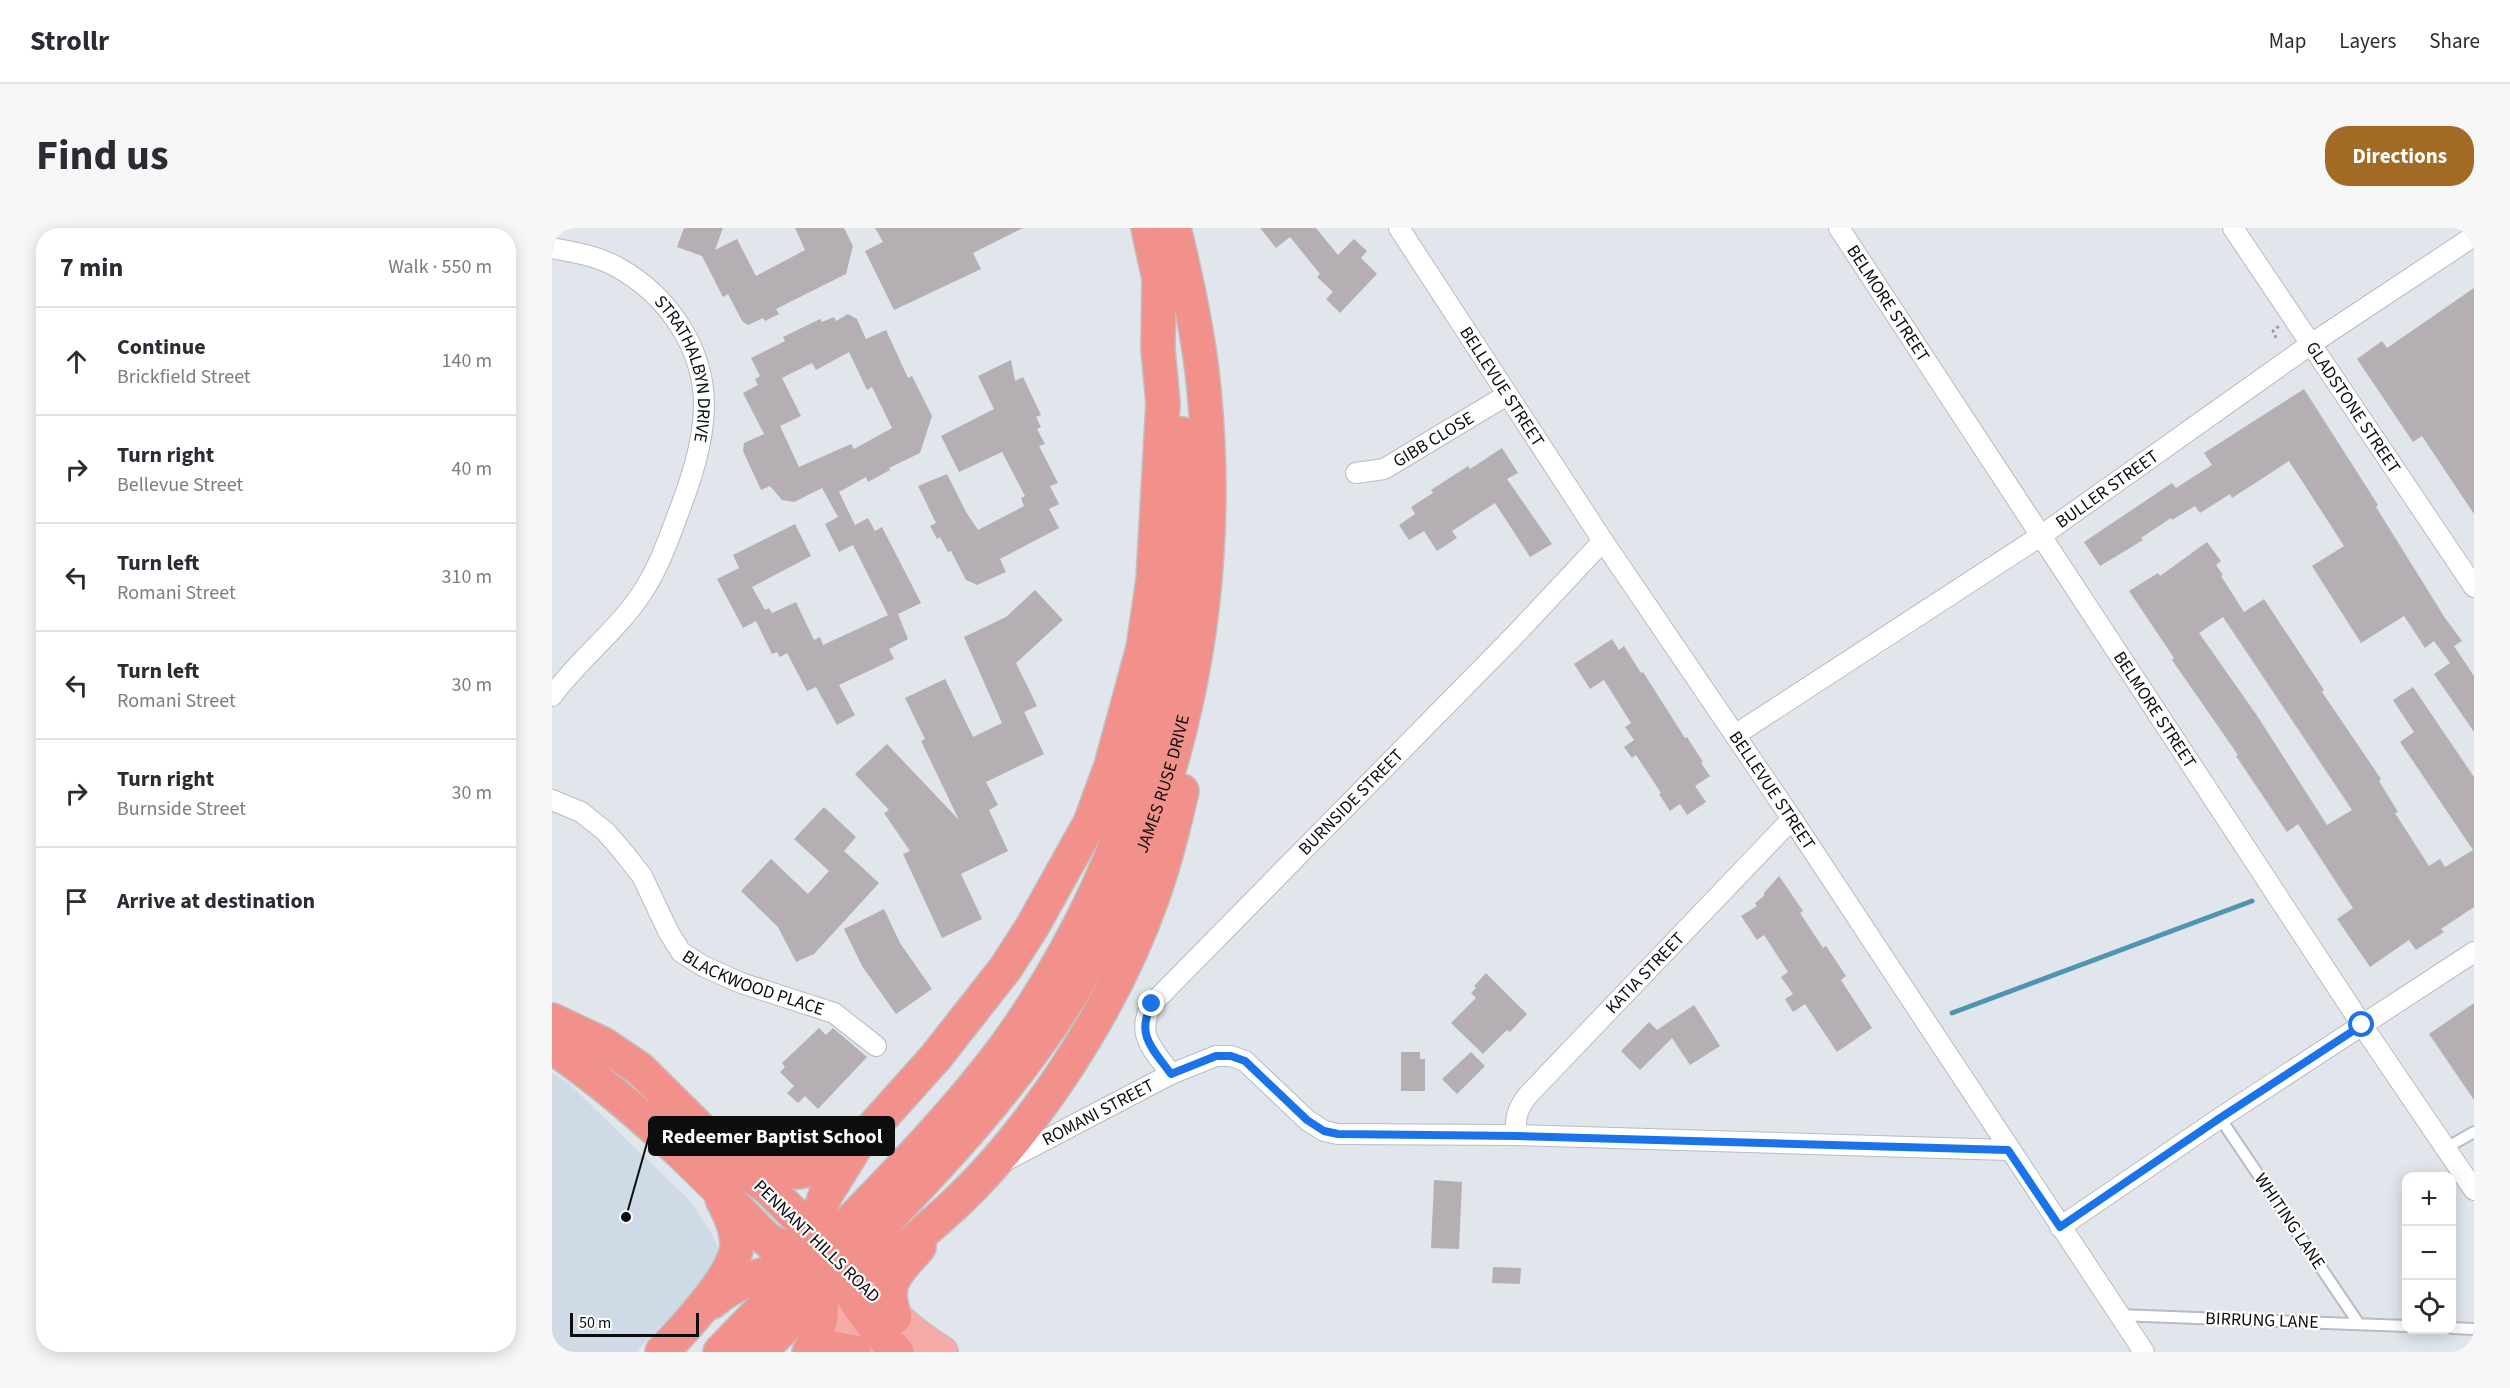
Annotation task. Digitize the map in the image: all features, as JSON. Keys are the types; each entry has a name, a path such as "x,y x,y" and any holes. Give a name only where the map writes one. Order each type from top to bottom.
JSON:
{"highway":[{"name":"JAMES RUSE DRIVE","path":"760,1352 822,1269 1005,1046 1069,946 1093,900 1139,780 1158,714 1172,650 1183,527 1183,461 1179,398 1159,276 1148,228"},
{"name":"JAMES RUSE DRIVE","path":"720,1352 822,1269 934,1171 1007,1085 1076,984 1129,878 1160,798 1188,704 1206,569 1210,502 1204,390 1196,329 1174,228"},
{"path":"809,1352 818,1329 822,1269 818,1217 825,1196 856,1146 935,1058 1010,960 1044,908 1085,833 1111,765 1143,648 1153,580 1163,403 1158,349 1159,276"},
{"path":"695,1317 733,1286 759,1276 867,1267 886,1260 912,1242 990,1169 1032,1117 1072,1058 1135,940 1153,896 1172,835 1203,706 1213,633 1215,570 1210,502"},
{"name":"PENNANT HILLS ROAD","path":"552,1020 603,1044 640,1069 730,1180 766,1239 822,1269"},
{"name":"PENNANT HILLS ROAD","path":"555,1053 627,1103 678,1149 730,1180"},
{"path":"730,1180 813,1169 856,1146"},
{"path":"730,1180 755,1197 798,1240 897,1352"},
{"path":"663,1352 695,1317 725,1274 736,1248 730,1180"},
{"path":"895,1317 889,1293 895,1275 953,1206"},
{"path":"820,1352 834,1348 854,1352"}],"main road":[{"name":"PENNANT HILLS ROAD","path":"822,1269 869,1292 895,1317 942,1352"},
{"name":"PENNANT HILLS ROAD","path":"822,1269 879,1352"}],"street":[{"name":"BELLEVUE STREET","path":"1400,228 1507,395 1792,819 2008,1150 2144,1352"},
{"name":"BELMORE STREET","path":"1839,228 2362,1025 2474,1190"},
{"name":"GLADSTONE STREET","path":"2233,228 2474,588"},
{"name":"BULLER STREET","path":"1735,735 2042,535 2311,344 2474,236"},
{"name":"STRATHALBYN DRIVE","path":"552,248 585,254 617,267 643,284 663,302 690,343 697,363 704,405 696,459 683,502 659,563 637,600 552,696"},
{"name":"GIBB CLOSE","path":"1356,473 1384,470 1507,395"},
{"name":"BURNSIDE STREET","path":"1171,1074 1148,1042 1144,1030 1145,1016 1152,1004 1515,635 1603,540"},
{"name":"BLACKWOOD PLACE","path":"552,800 581,812 606,832 624,853 642,876 669,933 681,952 703,966 741,982 834,1013 876,1046"},
{"name":"KATIA STREET","path":"1516,1136 1515,1117 1519,1106 1529,1094 1792,819"},
{"path":"2060,1227 2220,1118 2474,952"},
{"name":"ROMANI STREET","path":"990,1169 1171,1074 1216,1056 1231,1056 1245,1061 1307,1120 1324,1131 1338,1134 1516,1136 2008,1150"}],"lane":[{"name":"WHITING LANE","path":"2220,1118 2359,1324"},
{"path":"2446,1148 2474,1132"},
{"name":"BIRRUNG LANE","path":"2118,1315 2402,1326"},
{"path":"2456,1328 2474,1329"}],"path":[{"path":"2276,338 2272,331 2280,325"}],"shaded area":[{"path":"552,1073 567,1082 690,1201 711,1233 724,1259 636,1352 552,1352"}],"building":[{"path":"684,228 723,228 715,250 737,239 756,276 805,250 795,228 844,228 853,246 846,274 776,309 779,314 765,321 763,318 748,325 742,321 728,294 723,297 702,256 677,247"},
{"path":"875,228 1023,228 973,253 981,269 894,310 865,251 883,242"},
{"path":"1260,228 1316,228 1338,255 1354,239 1367,251 1361,258 1377,274 1340,313 1326,299 1333,292 1317,277 1320,274 1290,237 1276,248"},
{"path":"2474,288 2474,514 2422,436 2413,442 2357,359 2382,341 2387,348"},
{"path":"848,314 857,319 866,339 886,330 908,378 912,376 932,416 920,453 889,468 890,470 868,482 866,477 839,492 855,525 868,518 875,531 882,527 921,603 898,614 908,639 889,649 894,659 839,685 855,715 837,725 816,687 807,691 787,653 780,657 777,652 772,654 756,621 743,628 717,579 739,568 733,555 795,524 811,556 752,587 765,610 769,608 772,613 796,602 814,640 820,637 823,645 888,615 853,545 839,552 825,524 838,517 822,488 794,502 782,500 770,486 761,490 743,451 744,443 764,434 743,393 758,385 755,379 760,376 751,358 785,341 783,337 820,319 822,322 834,317 836,321","holes":["849,352 867,390 872,387 892,428 854,449 851,444 799,467 780,426 801,416 782,378 812,363 816,370"]},
{"path":"1011,360 1015,381 1023,377 1041,415 1036,417 1041,427 1037,429 1045,444 1039,446 1058,483 1050,486 1059,504 1049,509 1059,528 1000,559 1006,572 977,585 966,580 951,551 948,552 940,537 937,539 930,526 936,523 918,486 947,474 978,530 1024,506 1021,498 1025,496 1002,452 959,472 941,436 994,409 978,376"},
{"path":"2304,389 2378,505 2376,507 2445,618 2462,641 2454,646 2474,676 2474,732 2434,674 2450,663 2434,641 2425,648 2404,616 2361,643 2312,566 2344,546 2289,461 2232,498 2230,494 2200,513 2195,506 2172,520 2171,518 2141,538 2143,540 2100,566 2084,542 2172,483 2176,488 2212,465 2204,453"},
{"path":"1502,448 1518,473 1507,479 1552,544 1530,557 1495,503 1452,531 1457,538 1437,551 1424,531 1409,540 1399,525 1415,514 1411,507 1433,493 1431,490 1468,466 1470,469"},
{"path":"2207,542 2221,561 2216,565 2223,575 2221,576 2244,612 2264,599 2324,690 2322,692 2381,779 2379,781 2398,812 2395,813 2429,866 2440,859 2445,867 2473,850 2400,742 2414,732 2393,700 2413,687 2474,777 2474,907 2441,929 2444,932 2416,950 2409,940 2370,967 2337,919 2353,908 2298,824 2287,832 2236,756 2238,755 2172,660 2174,658 2129,591 2158,573 2160,576","holes":["2223,617 2352,810 2327,825 2258,717 2199,633"]},
{"path":"1035,590 1063,620 1016,663 1037,706 1024,712 1044,754 986,782 998,805 989,810 1008,851 961,874 982,919 942,938 903,854 910,851 884,813 889,810 855,774 887,744 959,820 921,741 925,739 905,698 945,679 973,737 1002,723 964,637 1006,617"},
{"path":"1612,639 1619,650 1624,646 1641,673 1643,672 1710,776 1695,786 1706,802 1687,815 1680,804 1670,811 1636,755 1632,758 1624,747 1634,740 1625,727 1631,723 1604,680 1590,689 1574,664"},
{"path":"824,807 856,837 844,851 879,883 814,954 796,962 778,927 741,891 771,859 808,894 829,871 794,839"},
{"path":"1779,876 1803,911 1800,913 1823,948 1826,946 1846,976 1841,980 1872,1028 1837,1052 1805,1004 1793,1012 1785,999 1793,994 1781,977 1788,972 1764,935 1757,940 1741,916 1757,906 1755,903 1764,896"},
{"path":"884,909 900,943 932,989 896,1014 862,966 844,929"},
{"path":"1486,973 1527,1014 1510,1032 1507,1030 1483,1054 1451,1023 1476,998 1471,993"},
{"path":"2474,1003 2474,1100 2429,1034"},
{"path":"1694,1005 1720,1046 1690,1065 1672,1038 1640,1070 1621,1051 1649,1022 1657,1030"},
{"path":"819,1028 826,1035 833,1028 867,1057 818,1109 805,1096 798,1103 787,1093 794,1086 780,1072 785,1067 782,1063"},
{"path":"1401,1052 1420,1052 1420,1059 1425,1059 1425,1091 1401,1091"},
{"path":"1471,1052 1485,1066 1457,1094 1442,1079"},
{"path":"1434,1180 1462,1182 1459,1249 1431,1248"},
{"path":"1493,1267 1521,1268 1520,1284 1492,1283"}],"waterway":[{"path":"1952,1013 2252,901"}],"place":[{"name":"Redeemer Baptist School","path":"626,1217"}],"route":[{"path":"1152,1004 1145,1016 1144,1030 1148,1042 1171,1074 1216,1056 1231,1056 1245,1061 1307,1120 1324,1131 1338,1134 1516,1136 2008,1150 2060,1227 2362,1025"}]}
